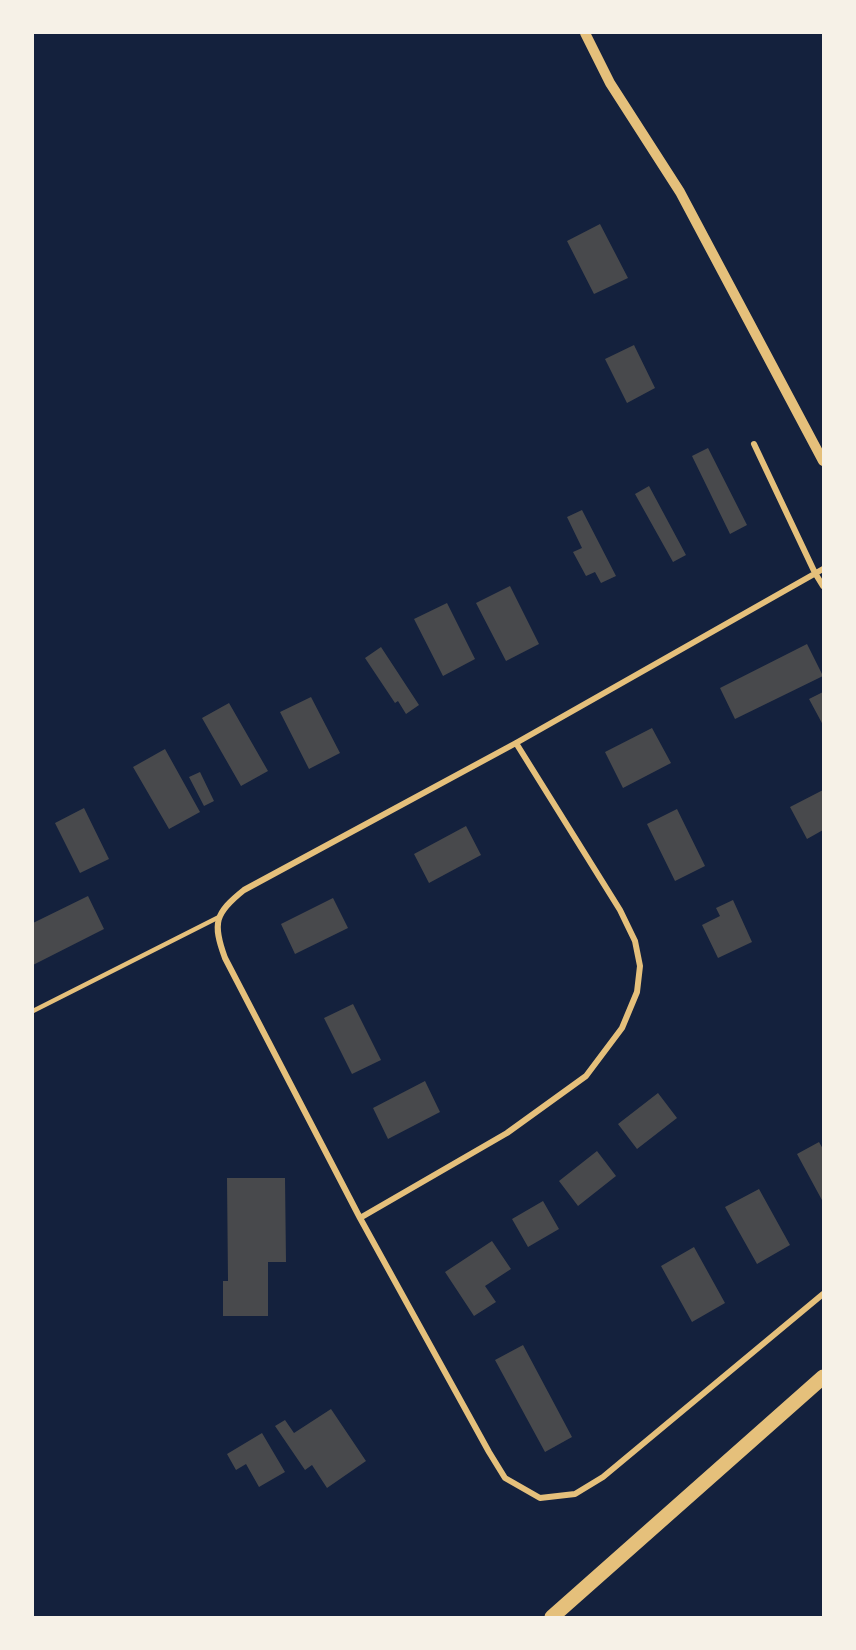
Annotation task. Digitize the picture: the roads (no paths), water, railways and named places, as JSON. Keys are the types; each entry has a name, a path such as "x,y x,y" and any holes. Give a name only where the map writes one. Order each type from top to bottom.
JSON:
{"main road":[{"path":"552,1617 823,1377"}],"street":[{"path":"585,33 610,83 680,192 823,461"},
{"path":"754,444 823,586"},
{"path":"823,569 516,743 244,890 228,903 219,917 218,938 225,958 360,1218 505,1478 540,1498 575,1494 603,1477 823,1294"},
{"path":"360,1218 507,1133 586,1076 622,1028 637,992 640,966 635,940 620,910 516,743"}],"lane":[{"path":"33,1011 219,917"}]}
